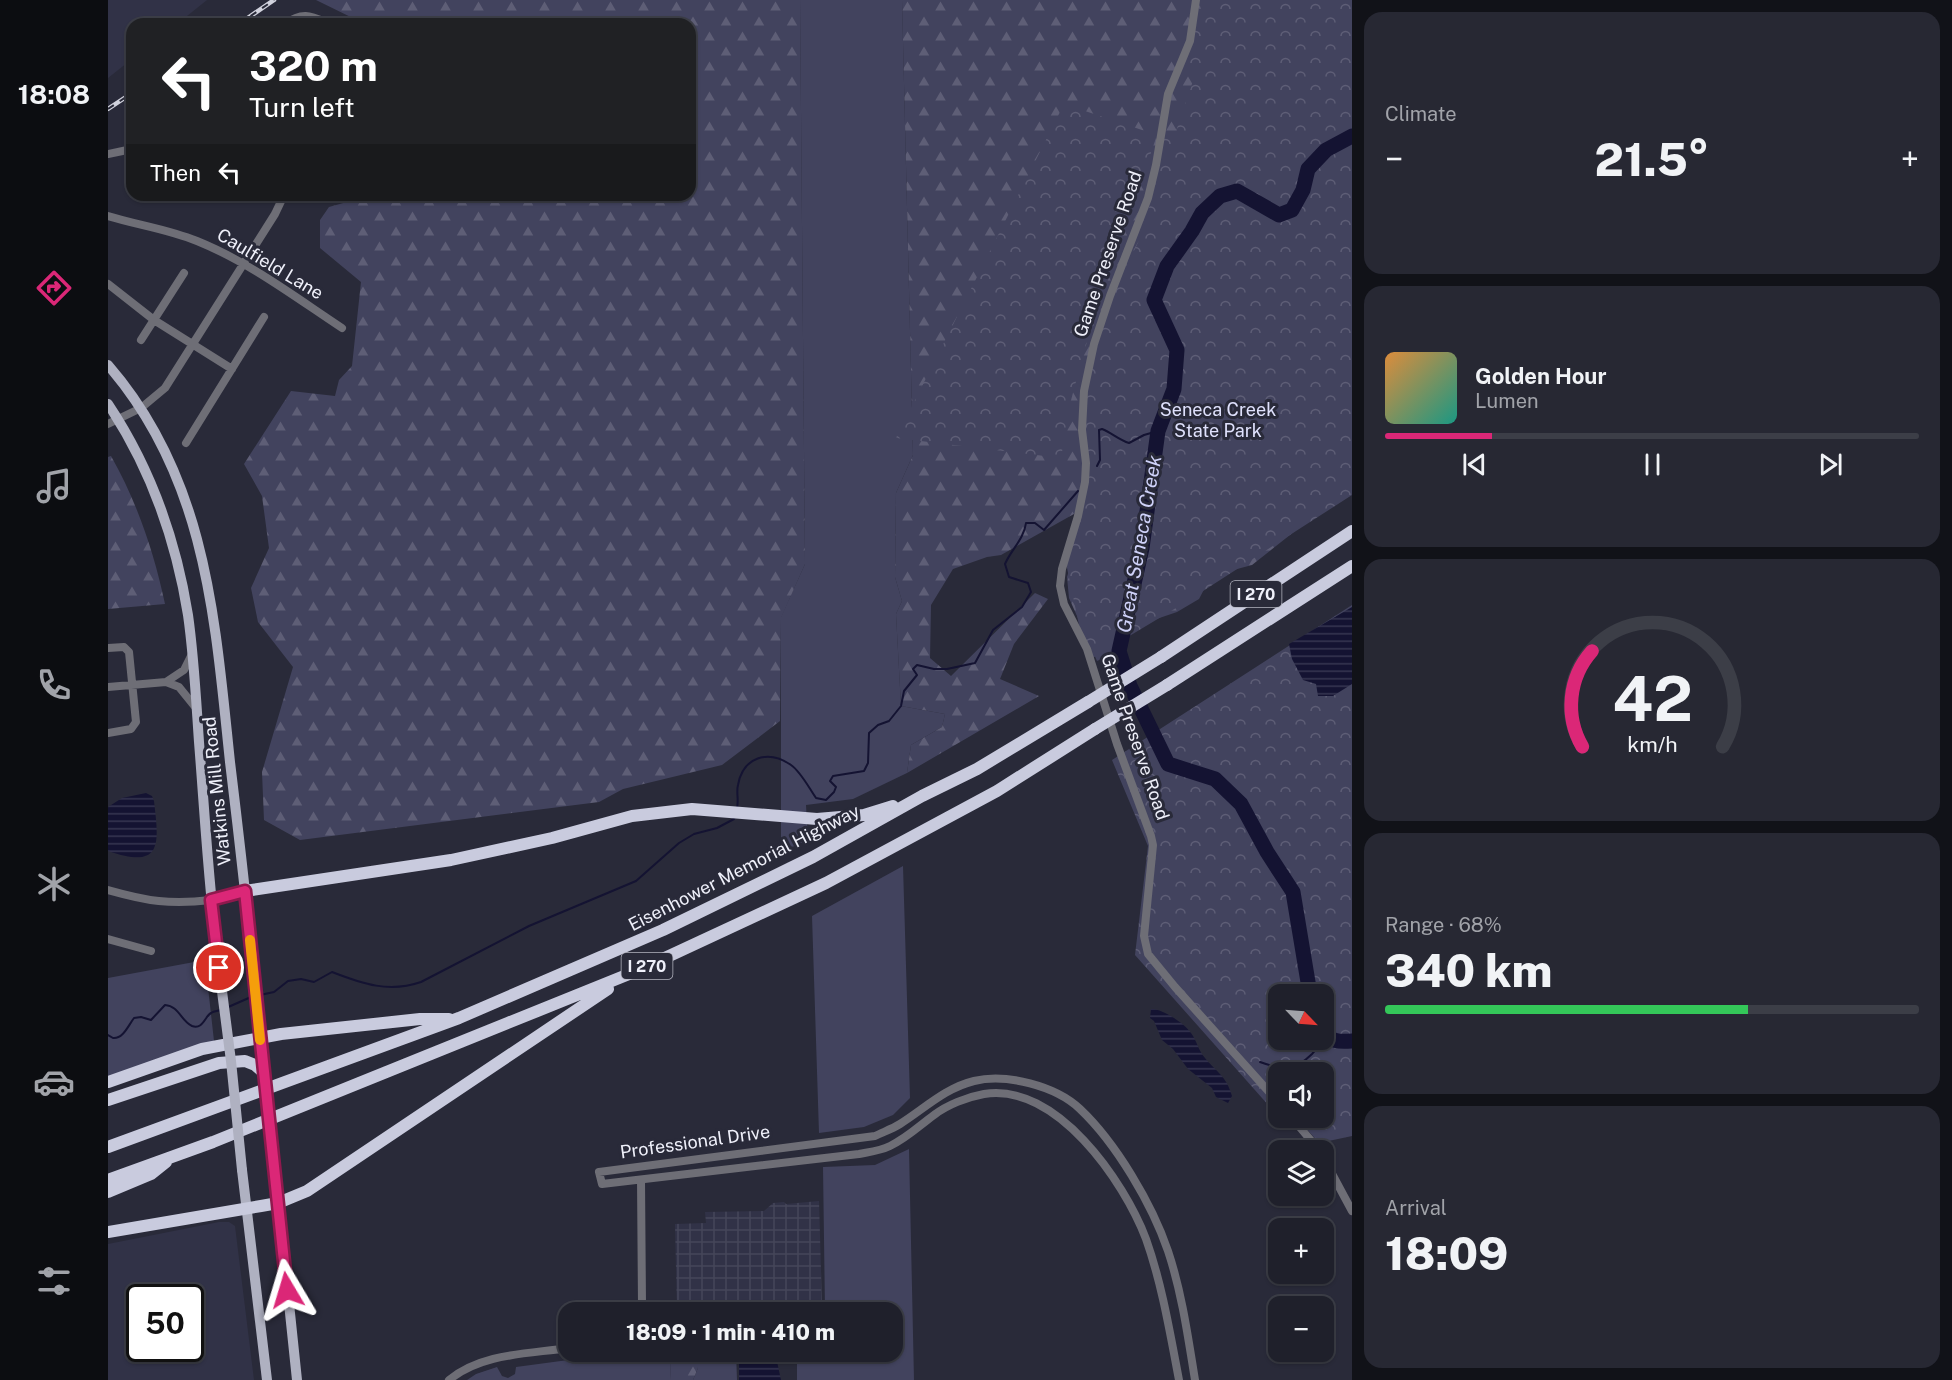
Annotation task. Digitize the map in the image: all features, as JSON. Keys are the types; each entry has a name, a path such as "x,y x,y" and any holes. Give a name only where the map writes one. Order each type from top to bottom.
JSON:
{"highway":[{"name":"Eisenhower Memorial Highway","path":"108,1147 459,1018 663,930 813,857 922,796 977,769 1088,702 1161,657 1352,531"},
{"name":"I 270","path":"108,1180 213,1142 639,970 826,883 997,791 1167,686 1352,566"},
{"path":"245,891 451,860 552,838 632,816 692,809 817,819 864,815 922,796"},
{"path":"108,1232 278,1203 307,1191 589,1001 639,970"},
{"path":"108,1082 202,1049 281,1034 420,1019 459,1018"},
{"path":"108,1100 225,1062 245,1061 255,1065 263,1072"},
{"name":"I 270","path":"108,1192 151,1174 177,1154"}],"main road":[{"name":"Watkins Mill Road","path":"108,365 141,408 172,465 190,517 209,586 245,891 297,1380"},
{"name":"Watkins Mill Road","path":"108,404 113,422 149,477 165,520 182,580 192,653 225,1062 242,1170 267,1380"},
{"path":"211,900 245,891"}],"street":[{"name":"Game Preserve Road","path":"1196,0 1190,41 1168,94 1148,198 1094,344 1084,391 1082,430 1086,464 1085,482 1078,516 1062,569 1060,585 1064,604 1088,649 1117,744 1141,803 1151,836 1153,845 1144,936 1148,954 1268,1091"},
{"path":"294,18 305,15 313,18"},
{"path":"108,154 126,150"},
{"path":"113,422 141,408 165,388 281,201"},
{"name":"Caulfield Lane","path":"108,216 184,236 244,264 342,328"},
{"path":"141,340 184,273"},
{"path":"108,284 154,320 232,369"},
{"path":"186,443 264,317"},
{"path":"108,648 121,646 128,650 135,725 128,730 108,733"},
{"path":"108,687 166,682 184,670 192,653"},
{"path":"166,682 179,687 196,708"},
{"path":"108,890 146,901 211,900"},
{"path":"108,939 151,951"},
{"path":"138,958 140,948"},
{"name":"Professional Drive","path":"1179,1380 1154,1263 1134,1212 1108,1170 1080,1135 1055,1113 1030,1100 1001,1094 985,1094 959,1102 934,1114 908,1136 887,1148 859,1154 602,1184 599,1172 875,1136 898,1125 945,1092 973,1081 993,1078 1025,1082 1055,1093 1079,1108 1105,1138 1133,1178 1154,1216 1168,1251 1178,1286 1195,1380"},
{"path":"1300,1128 1311,1140"},
{"path":"1334,1177 1352,1211"},
{"path":"641,1180 642,1302"},
{"path":"448,1380 468,1366 487,1359 558,1349"}],"shaded area":[{"path":"108,0 207,0 184,18 126,18 126,64 108,78"},
{"path":"1352,607 1352,684 1333,696 1318,696 1316,684 1303,680 1292,659 1289,644"},
{"path":"146,793 152,796 154,801 157,830 154,849 148,855 139,857 108,851 108,807 122,798"},
{"path":"1151,1009 1167,1014 1188,1029 1203,1055 1227,1083 1232,1096 1228,1103 1216,1097 1212,1088 1188,1069 1173,1049 1162,1040 1154,1021 1150,1018"},
{"path":"819,1201 822,1302 677,1302 675,1224 706,1223 705,1212 764,1211 773,1203 784,1202 786,1204"},
{"path":"219,1222 229,1222 235,1226 254,1380 108,1380 108,1244"},
{"path":"739,1362 777,1362 781,1380 739,1380"}],"green space":[{"path":"316,0 800,0 805,564 781,618 780,721 722,765 623,789 599,802 300,840 264,820 262,772 293,667 258,622 251,588 269,548 262,496 244,464 291,391 335,396 339,380 352,366 361,282 320,248 320,220 329,207 350,201 696,201 696,18 353,18"},
{"path":"800,0 902,0 913,455 896,493 895,577 902,601 896,614 901,706 945,714 942,727 911,745 907,773 853,799 806,805 808,840 781,852 781,617 805,564"},
{"path":"902,0 1352,0 1333,501 1252,565 1211,576 1199,599 1177,612 1124,630 1119,651 1097,661 1069,598 1067,577 1090,505 1001,555 987,557 953,569 931,605 930,658 951,676 1035,593 1048,599 1014,644 1000,679 1039,696 907,773 911,745 942,727 945,714 901,706 896,614 902,601 895,577 896,493 913,455"},
{"name":"Seneca Creek State Park","path":"1193,0 1352,0 1352,495 1186,602 1091,659 1079,625 1066,563 1084,501 1084,424 1087,382 1107,307 1145,228 1163,138 1173,140 1198,66 1187,65"},
{"path":"1064,104 1157,135 1085,348 1070,404 1061,458 896,438"},
{"path":"111,456 144,528 165,604 108,609 108,457"},
{"path":"1352,605 1352,1136 1333,1140 1316,1140 1306,1128 1334,1128 1334,1062 1268,1062 1268,1105 1135,955 1148,846 1112,760"},
{"path":"903,866 910,1098 893,1115 864,1127 819,1133 812,916"},
{"path":"205,960 214,1041 108,1077 108,978"},
{"path":"909,1149 914,1380 797,1380 797,1362 903,1362 903,1302 825,1302 823,1167 875,1165"},
{"path":"558,1361 670,1362 671,1380 467,1380 476,1374 497,1367 502,1376 508,1378 515,1374 516,1367"},
{"path":"670,1362 692,1362 698,1368 693,1380 671,1380"},
{"path":"677,1362 736,1362 737,1380 693,1380 698,1368"}],"waterway":[{"name":"Great Seneca Creek","path":"1308,984 1293,892 1267,852 1241,804 1215,779 1168,764 1130,686 1119,651 1142,548 1158,431 1174,389 1177,350 1154,300 1167,266 1202,213 1220,196 1237,191 1279,215 1292,210 1303,190 1308,169 1326,150 1352,136"},
{"path":"1097,466 1100,460 1099,430 1102,429 1129,443 1158,431"},
{"path":"737,808 737,788 741,775 745,768 758,758 774,757 791,765 816,798 826,800 836,787 830,781 833,776 864,771 868,763 869,733 878,725 889,721 901,706 904,691 917,675 913,669 917,665 947,669 975,663 993,630 1022,607 1031,592 1028,583 1009,577 1005,564 1023,534 1026,523 1035,523 1044,530 1078,491"},
{"path":"260,995 274,992 288,981 301,979 314,982 332,972 376,986 398,987 421,982 529,926 636,881 679,843 694,834 717,828 734,819 735,816"},
{"path":"226,1008 251,997"},
{"path":"108,1035 117,1038 134,1018 141,1017 151,1020 165,1005 174,1008 188,1024 196,1027 211,1013 221,1010"},
{"name":"Great Seneca Creek","path":"1334,1039 1352,1041"},
{"path":"1260,1062 1275,1067 1294,1066 1306,1060 1315,1050"}],"railway":[{"path":"248,18 274,0"},
{"path":"108,109 126,97"}],"slow traffic":[{"path":"250,940 260,1040"}],"route":[{"path":"219,968 211,900 245,891 287,1290"}]}
